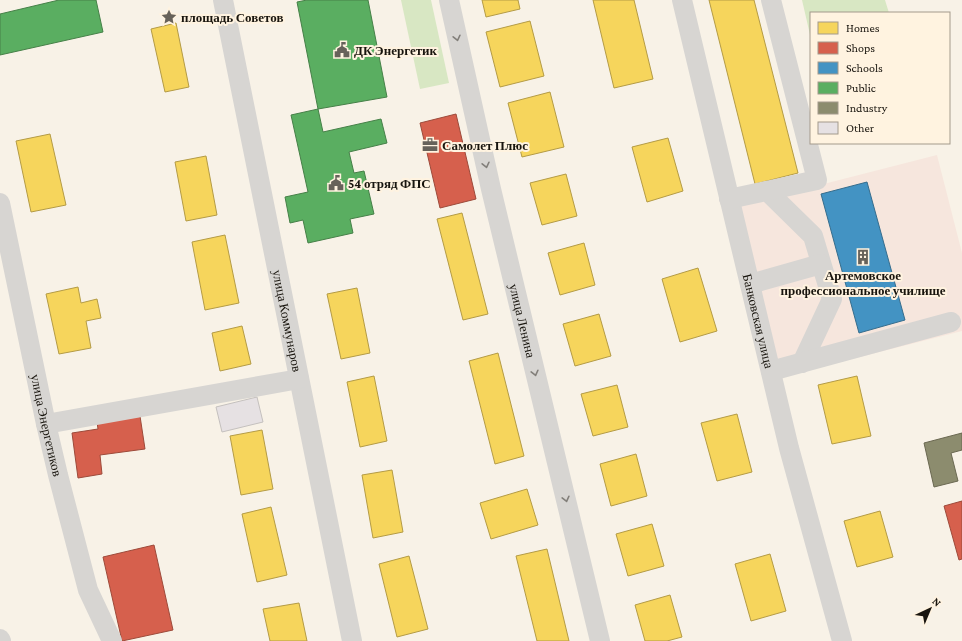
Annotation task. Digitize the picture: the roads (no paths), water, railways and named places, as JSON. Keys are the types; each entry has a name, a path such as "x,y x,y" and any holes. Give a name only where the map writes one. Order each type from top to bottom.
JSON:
{"street":[{"name":"улица Коммунаров","path":"223,0 352,641"},
{"name":"улица Ленина","path":"449,0 495,205 600,641"},
{"name":"Банковская улица","path":"682,0 789,448 842,641"},
{"path":"729,199 818,180 771,0"},
{"path":"767,191 813,236 832,299 802,363"},
{"name":"улица Энергетиков","path":"0,203 46,424 88,590 112,641"},
{"path":"750,284 821,264"},
{"path":"771,371 951,322"},
{"path":"46,424 299,379"}],"place":[{"name":"площадь Советов","path":"169,17"},
{"name":"ДК Энергетик","path":"342,50"},
{"name":"Самолет Плюс","path":"430,145"},
{"name":"54 отряд ФПС","path":"336,183"},
{"name":"Артемовское профессиональное училище","path":"863,257"}]}
